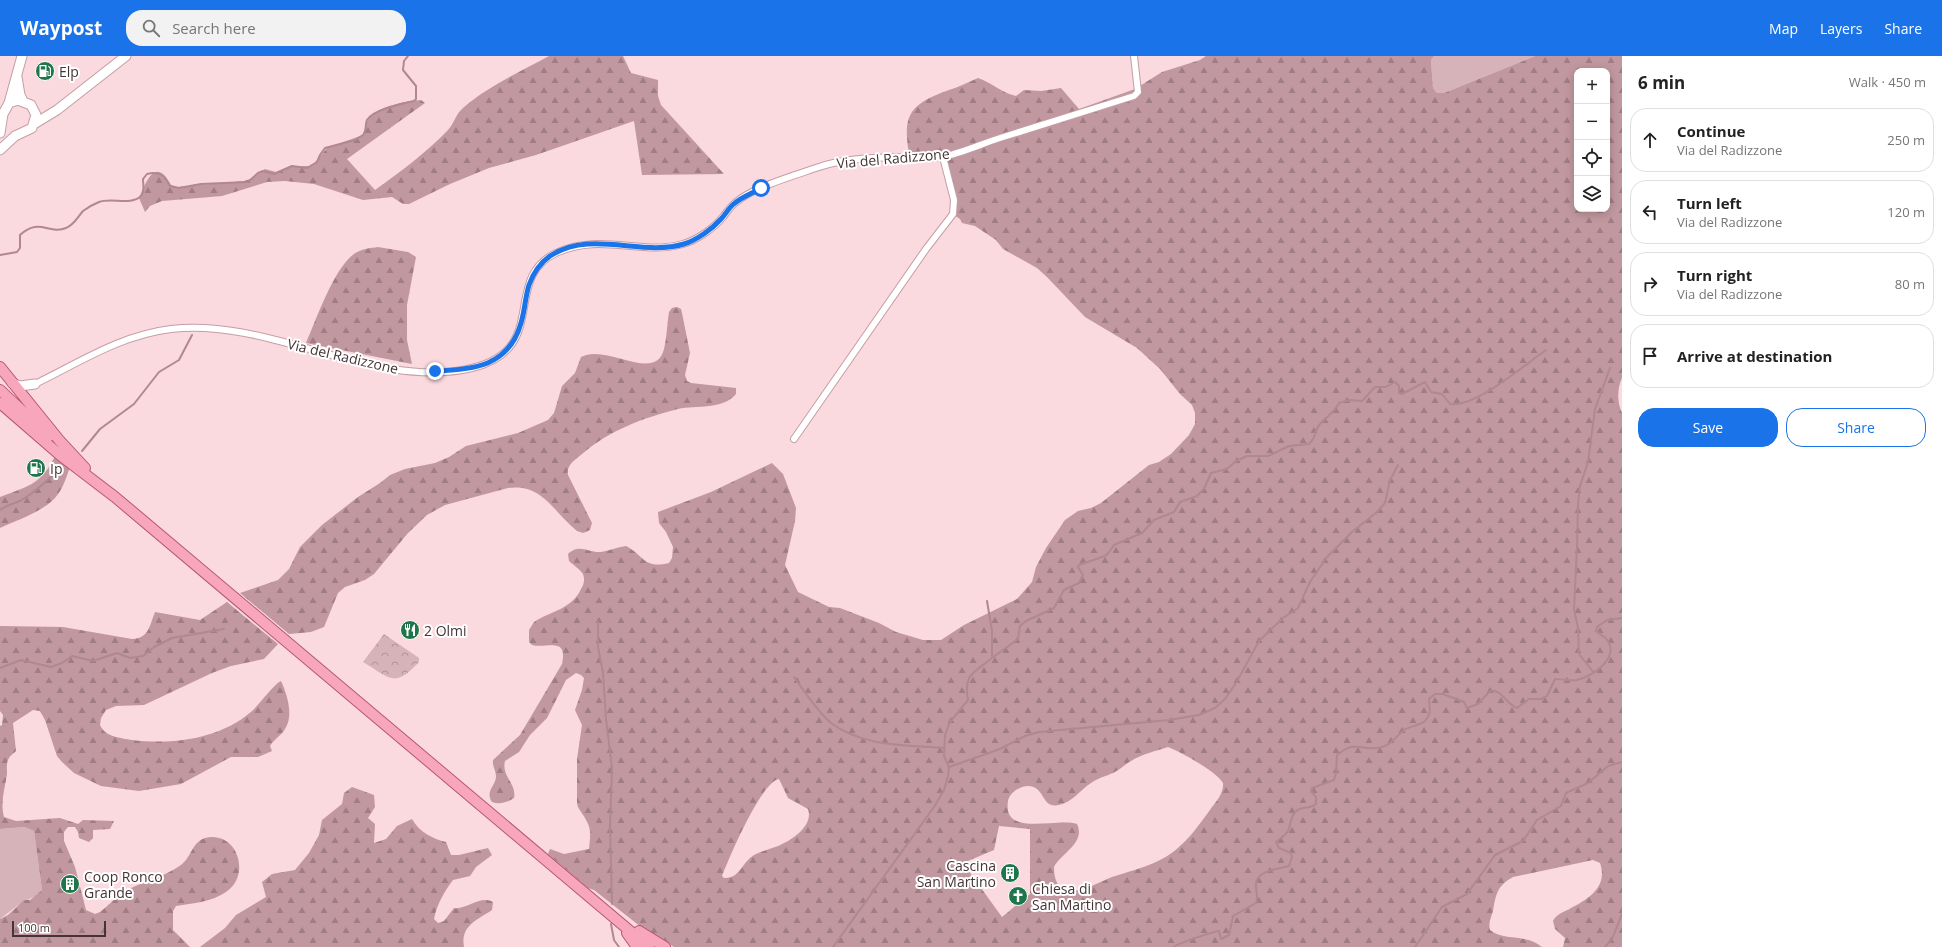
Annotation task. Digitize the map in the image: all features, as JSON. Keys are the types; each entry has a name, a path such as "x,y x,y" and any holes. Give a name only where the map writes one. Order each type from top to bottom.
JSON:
{"main road":[{"path":"0,133 4,110 9,103 16,73 22,56"},
{"path":"0,150 20,134 28,131 34,124 57,110 126,56"},
{"path":"16,73 19,90 23,101"},
{"path":"9,103 18,100 31,105 36,114 34,124"},
{"path":"34,109 45,112 57,110"},
{"path":"3,118 8,129 20,134"},
{"path":"0,367 59,440 104,488"},
{"path":"11,382 20,386 36,384"},
{"path":"22,395 36,384"},
{"path":"0,390 104,488"},
{"path":"0,403 60,454 104,488 649,947"},
{"path":"588,895 595,896 632,926 665,947"},
{"path":"616,919 637,947"}],"street":[{"name":"Via del Radizzone","path":"36,384 128,338 172,329 196,328 218,329 255,336 318,350 364,363 400,370 460,370 477,366 497,359 512,347 522,322 525,296 534,273 550,256 558,252 573,246 587,244 618,244 650,247 684,244 695,239 715,225 735,203 742,198 761,188 825,165 862,159 943,157 1134,96 1138,92 1134,56"},
{"path":"794,439 926,249 953,214 954,200 943,157"}],"green space":[{"path":"549,56 623,56 631,73 658,80 658,96 661,105 724,174 642,175 634,121 536,155 489,168 450,184 409,204 403,204 392,197 363,200 314,184 285,181 267,182 222,196 162,201 150,206 145,212 139,198 148,179 156,172 161,172 171,185 177,187 244,181 253,178 265,169 276,172 291,166 312,166 327,148 363,135 368,120 378,111 400,103 421,100 425,103 347,159 375,190 431,147 450,128 460,111 473,100 504,80"},
{"path":"1206,56 1434,56 1431,60 1433,88 1437,93 1444,93 1535,56 1622,56 1622,378 1618,396 1622,413 1622,947 1563,947 1565,938 1555,929 1553,921 1557,916 1585,900 1596,890 1599,885 1602,878 1602,871 1600,863 1593,860 1513,877 1500,887 1490,920 1490,930 1502,936 1529,940 1542,947 674,947 641,927 594,890 588,888 548,854 550,849 564,854 589,849 590,834 588,823 578,808 577,803 577,759 582,725 575,710 582,690 584,678 581,675 576,673 566,680 547,718 530,735 519,752 505,761 505,771 513,788 514,798 507,802 498,803 492,802 490,798 490,792 496,777 493,760 520,735 562,664 562,650 555,646 532,645 529,642 529,630 534,622 572,601 582,587 584,580 583,574 569,561 568,554 576,549 601,552 626,546 649,563 669,563 672,558 673,547 666,532 659,523 658,512 711,492 772,463 783,474 796,508 795,521 785,565 798,592 829,607 840,608 879,623 896,632 923,640 941,640 964,625 1017,599 1032,582 1036,567 1046,548 1065,520 1078,511 1091,508 1101,503 1149,465 1159,462 1171,454 1189,435 1195,424 1195,413 1192,405 1180,394 1160,369 1137,348 1085,317 1037,268 1003,249 996,240 975,226 962,223 960,219 954,215 945,154 909,154 907,129 909,119 912,112 926,100 978,78 1006,93 1016,96 1024,90 1041,91 1061,88 1079,109 1135,89 1162,72 1200,60","holes":["1168,747 1190,758 1214,773 1223,783 1220,796 1201,823 1182,845 1167,856 1153,863 1085,888 1067,890 1060,887 1056,880 1054,867 1076,842 1079,831 1077,824 1022,823 1014,819 1008,812 1008,801 1012,793 1024,786 1033,787 1040,792 1048,803 1051,805 1059,805 1072,799 1094,781 1116,772 1129,762","779,779 788,798 808,809 809,815 805,827 795,837 778,846 754,855 734,876 724,878 722,876 746,822 763,793 772,783","999,826 1030,829 1030,894 1002,917 963,863 994,850"]},
{"path":"1434,56 1535,56 1444,93 1437,93 1433,88 1431,60"},
{"path":"378,247 408,252 416,257 407,305 407,340 412,364 306,343 326,295 339,271 354,254 366,249"},
{"path":"677,307 681,309 690,353 685,375 687,381 691,383 736,388 736,394 724,403 678,409 652,416 627,426 604,438 574,461 568,468 568,475 592,523 590,530 583,533 577,531 547,501 530,490 508,488 445,505 427,515 408,533 374,574 365,580 345,587 338,593 324,627 311,632 289,634 240,593 278,580 289,569 300,547 322,525 358,497 390,475 405,469 435,463 449,457 466,446 518,433 548,420 554,413 562,386 575,373 581,357 592,354 604,355 641,363 651,363 659,359 664,349 669,312 672,308"},
{"path":"56,454 70,467 58,495 50,503 36,512 0,528 0,497 34,483 45,472"},
{"path":"227,602 278,644 264,659 231,666 212,673 144,705 116,706 106,710 101,718 100,725 102,729 109,734 118,738 132,740 163,742 195,738 210,734 238,721 251,712 274,686 281,681 289,705 289,718 288,724 270,746 272,751 258,757 231,757 181,784 139,791 101,786 74,773 62,762 57,756 45,720 40,711 33,710 13,723 16,751 7,762 7,774 2,806 4,817 16,821 60,818 78,824 83,820 114,821 110,829 93,830 93,838 89,842 79,838 75,827 68,827 64,832 64,841 75,867 86,910 95,914 100,912 127,890 163,875 181,865 194,846 205,838 216,837 233,847 239,865 238,875 234,884 226,892 215,898 202,902 176,906 173,911 173,930 190,947 0,947 0,919 8,915 24,900 30,900 42,890 34,831 24,827 0,829 0,726 2,725 3,715 0,711 0,626 63,627 132,639 142,636 148,631 155,612 200,620"},
{"path":"384,634 419,658 419,662 404,676 392,678 386,676 363,662"},
{"path":"352,787 374,795 375,807 368,818 375,824 374,843 386,839 397,826 412,819 422,831 436,839 446,842 451,855 459,855 488,848 492,855 476,867 470,876 453,880 441,898 435,914 434,919 438,923 444,921 454,908 464,907 483,900 493,902 492,910 471,924 467,929 463,940 464,947 200,947 225,928 236,915 266,897 262,882 272,874 295,870 309,853 319,835 322,820 342,804 344,793"},
{"path":"24,827 34,831 42,890 37,895 18,905 0,919 0,829"}],"waterway":[{"path":"0,255 17,252 20,248 20,235 33,227 60,230 69,227 83,211 99,202 109,200 126,201 137,199 143,193 143,179 147,174 155,173 161,175 166,179 170,186 179,188 201,184 248,182 258,173 263,171 274,174 292,166 307,168 317,162 325,148 355,140 363,135 367,120 371,116 382,110 414,101 416,99 416,86 403,70 404,61 408,56"},
{"path":"82,451 100,429 134,404 159,372 179,360 192,335"},
{"path":"987,601 992,631 992,658 1018,639 1020,626 1026,621 1054,608 1064,590 1079,583 1083,575 1078,567 1079,565 1105,556 1114,545 1142,533 1154,520 1174,512 1180,502 1197,496 1204,489 1211,473 1227,469 1236,461 1247,456 1268,456 1289,446 1309,444 1312,441 1318,426 1333,412 1339,403 1349,400 1362,401 1375,387 1386,387 1395,382 1399,386 1399,393 1402,394 1425,382 1431,392 1442,394 1450,404 1461,403 1486,393 1546,350"},
{"path":"1594,673 1579,654 1578,628 1574,609 1578,504 1580,486 1588,462 1595,409 1610,368"},
{"path":"949,767 1000,749 1025,736 1039,732 1169,720 1199,715 1215,708 1225,699 1236,683 1259,641 1283,618 1298,608 1310,582 1327,557 1352,532 1377,512 1385,503 1390,480 1398,465"},
{"path":"0,510 20,501 57,471"},
{"path":"1174,947 1204,935 1219,931 1221,939 1229,935 1233,916 1256,903 1256,883 1261,875 1289,866 1292,857 1291,853 1279,848 1276,842 1288,831 1296,811 1301,808 1314,806 1316,804 1316,797 1311,791 1312,788 1334,780 1337,755 1343,750 1353,747 1377,748 1389,744 1407,728 1425,721 1430,712 1429,699 1435,694 1443,694 1464,702 1467,708 1478,704 1490,691 1498,692 1517,708 1529,699 1541,699 1547,696 1555,679 1577,680 1589,675 1602,666 1610,654 1610,648 1607,639 1596,631 1597,627 1607,620 1622,618"},
{"path":"598,622 598,647 603,673 606,719 612,768 610,826 612,904"},
{"path":"0,668 21,660 51,667 62,663 72,656 93,661 117,653 130,658 143,656 154,647 172,638 224,629"},
{"path":"833,947 934,807 944,790 949,767 944,756 945,735 950,722 968,700 967,685 971,675 992,658"},
{"path":"794,677 821,713 831,723 844,731 871,741 900,745 944,748"},
{"path":"1415,947 1442,907 1467,894 1495,855 1523,841 1537,820 1561,806 1566,793 1588,783 1608,766 1622,762"},
{"path":"1605,947 1612,939 1622,914"},
{"path":"611,924 614,940 619,947"}],"place":[{"name":"Elp","path":"45,71"},
{"name":"Ip","path":"36,468"},
{"name":"2 Olmi","path":"410,630"},
{"name":"Cascina San Martino","path":"1010,873"},
{"name":"Coop Ronco Grande","path":"70,884"},
{"name":"Chiesa di San Martino","path":"1018,896"}],"route":[{"path":"435,371 460,370 477,366 497,359 504,355 512,347 522,322 525,296 534,273 550,256 573,246 587,244 618,244 650,247 684,244 695,239 715,225 735,203 761,188"}]}
